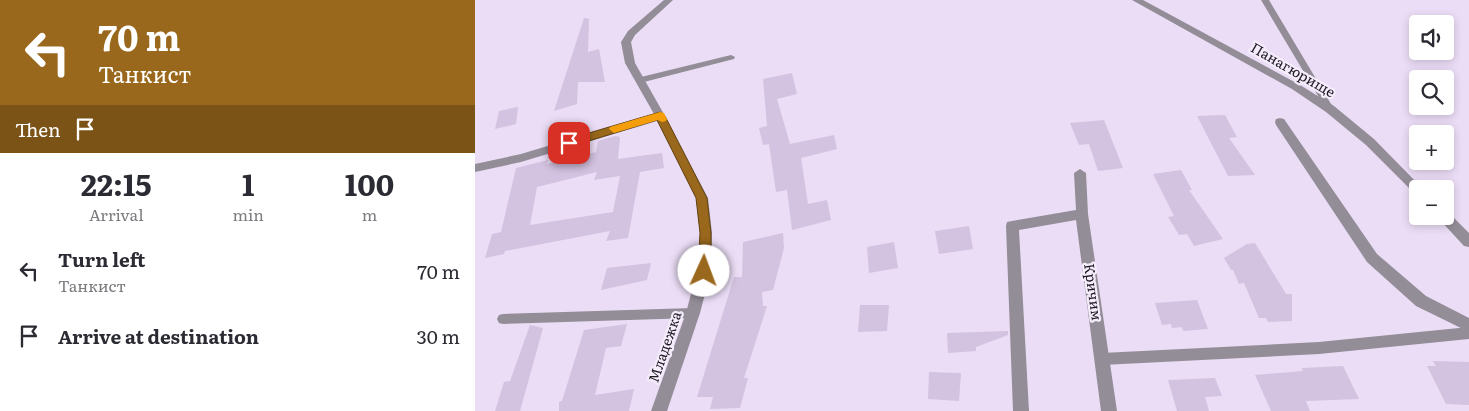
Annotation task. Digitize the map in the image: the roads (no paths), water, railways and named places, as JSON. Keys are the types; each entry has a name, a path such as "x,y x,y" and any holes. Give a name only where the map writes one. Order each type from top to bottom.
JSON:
{"street":[{"name":"Младежка","path":"659,411 693,313 704,271 705,233 702,198 660,116 630,63 626,42 639,26 669,0"},
{"name":"Панагюрище","path":"1136,0 1296,87 1330,109 1370,142 1409,181"},
{"path":"475,168 521,158 660,116"},
{"path":"1280,122 1372,258 1421,301 1469,326"},
{"name":"Кричим","path":"1080,173 1082,214 1109,411"},
{"path":"1021,411 1011,226 1082,214"},
{"path":"1453,225 1469,242"}],"lane":[{"path":"1265,0 1330,109"},
{"path":"640,80 731,57"},
{"path":"503,319 693,313"},
{"path":"1102,359 1319,348 1469,333"}]}
